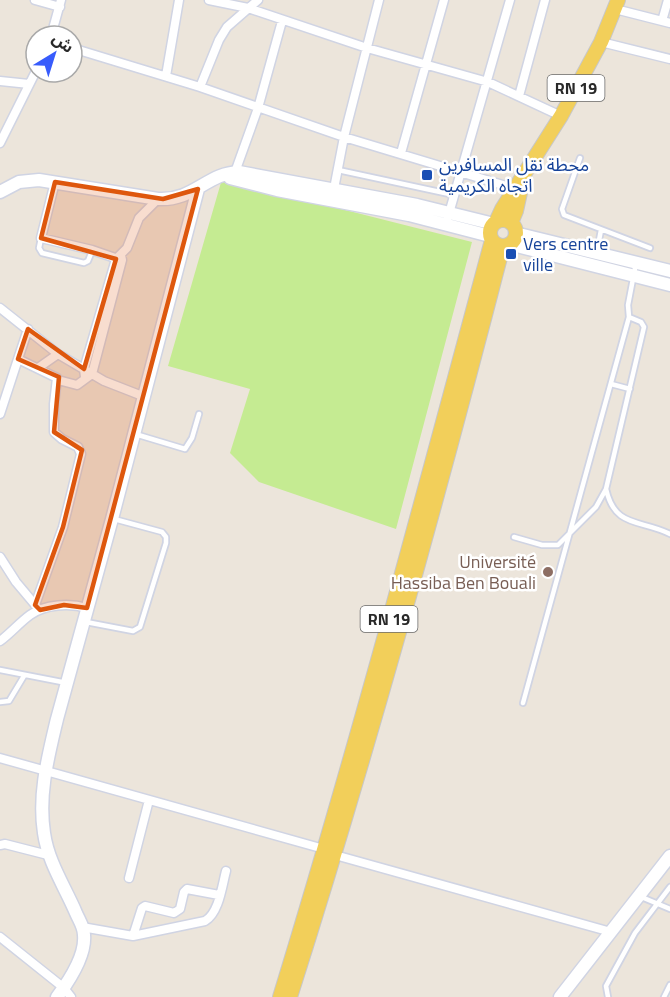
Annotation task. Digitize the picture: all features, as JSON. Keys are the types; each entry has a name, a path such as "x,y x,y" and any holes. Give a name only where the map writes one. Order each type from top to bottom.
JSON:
{"main road":[{"name":"RN 19","path":"290,997 411,545 501,233 516,189 561,116 601,42 616,5"},
{"name":"RN 19","path":"501,233 516,212 526,171"},
{"path":"0,192 19,182 31,180 158,199 178,198 198,189 210,180 232,176 448,218 670,285"},
{"path":"64,994 80,955 84,934 48,855 42,814 45,770 198,189"},
{"path":"501,233 597,252 670,271"},
{"name":"RN 19","path":"280,997 330,852"},
{"path":"560,997 670,856"}],"street":[{"path":"35,0 61,4 55,24"},
{"path":"166,76 179,0"},
{"path":"209,0 235,2 282,21 367,48 488,82 561,116"},
{"path":"200,87 219,40 227,27 258,0"},
{"path":"333,195 344,137 379,0"},
{"path":"401,153 444,0"},
{"path":"448,218 510,0"},
{"path":"519,96 545,0"},
{"path":"616,5 666,22 668,0"},
{"path":"232,176 258,108 282,21"},
{"path":"601,42 670,59"},
{"path":"84,52 200,87 344,137 516,189"},
{"path":"0,81 24,83"},
{"path":"0,143 29,84"},
{"path":"55,182 41,238 120,258"},
{"path":"18,359 56,376 58,380 76,385 82,382 87,373 120,258 127,248 139,218 158,199"},
{"path":"0,308 58,354 87,373 145,397"},
{"path":"0,414 28,329"},
{"path":"38,368 58,354"},
{"path":"0,641 38,608 63,528 81,454 78,447 54,432 54,404 58,380"},
{"path":"0,557 16,582 38,608"},
{"path":"38,608 63,605 87,608"},
{"path":"0,758 611,932"},
{"path":"129,878 149,800"},
{"path":"0,845 5,844 48,855"},
{"path":"82,927 133,936 205,921 212,916 226,872"},
{"path":"133,936 142,908 145,906 174,913 180,909 184,892 187,889 219,895"},
{"path":"0,937 64,994"}],"lane":[{"path":"580,158 561,209 564,215 650,248"},
{"path":"338,170 454,195"},
{"path":"597,252 601,230"},
{"path":"41,238 39,248 42,253 84,263 88,261 92,250"},
{"path":"523,703 629,317 628,305 636,261"},
{"path":"514,537 542,545 558,545 596,507 606,489 644,327 641,322 629,317"},
{"path":"611,384 630,389"},
{"path":"134,434 184,449 192,438 199,414"},
{"path":"606,489 613,510 622,517 670,534"},
{"path":"83,622 133,631 140,627 166,543 166,537 162,532 112,519"},
{"path":"0,670 67,683"},
{"path":"0,702 9,701 24,676"},
{"path":"608,997 606,986 635,933 670,887"},
{"path":"639,896 670,909"},
{"path":"664,997 670,986"}],"highlighted area":[{"path":"55,182 163,199 198,189 87,608 64,605 40,610 35,605 63,527 82,450 54,432 59,377 18,359 28,329 84,369 116,259 41,238"}],"green space":[{"path":"222,179 472,242 396,529 259,482 230,453 250,389 168,366"}],"place":[{"name":"محطة نقل المسافرين اتجاه الكريمية","path":"427,175"},
{"name":"Vers centre ville","path":"511,254"},
{"name":"Université Hassiba Ben Bouali","path":"548,572"}]}
